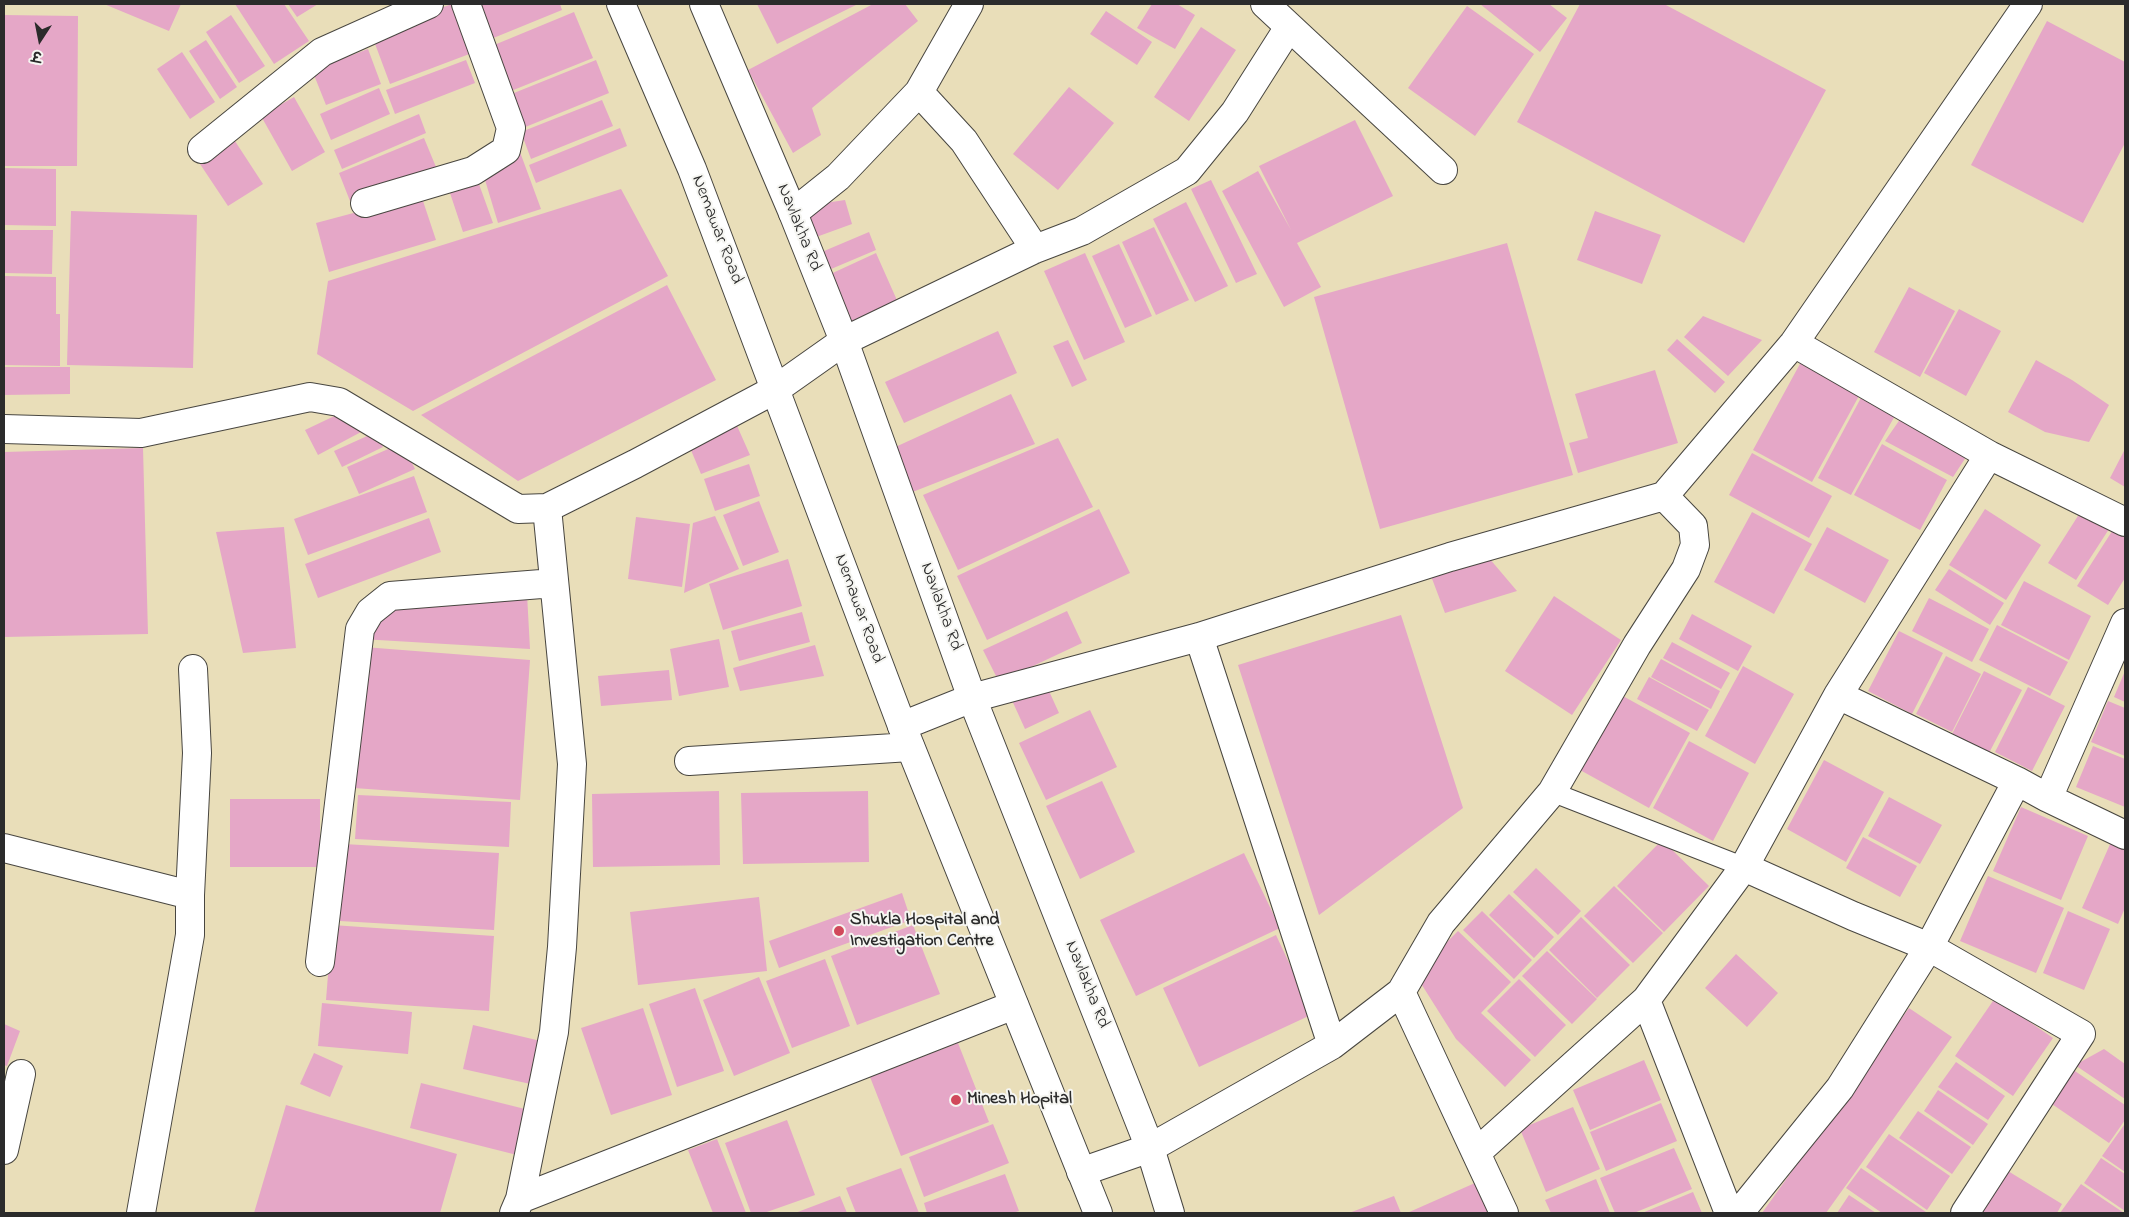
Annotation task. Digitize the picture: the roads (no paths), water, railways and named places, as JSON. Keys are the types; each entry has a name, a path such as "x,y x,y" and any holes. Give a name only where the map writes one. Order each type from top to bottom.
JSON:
{"street":[{"path":"202,149 322,52 430,4"},
{"path":"365,203 473,170 506,150 511,128 466,4"},
{"name":"Nemawar Road","path":"621,4 692,169 906,737 1098,1213"},
{"name":"Navlakha Rd","path":"704,4 793,214 844,341 972,698 1150,1148 1170,1213"},
{"path":"793,214 838,177 919,92 969,4"},
{"path":"1265,4 1443,170"},
{"path":"689,761 906,737 972,698 1199,637 1450,557 1664,496 1794,343 2028,4"},
{"path":"4,429 141,433 310,398 320,399 338,402 518,509 547,508 635,464 776,389 844,341 1035,249 1082,231 1187,171 1235,112 1289,27"},
{"path":"919,92 964,141 1035,249"},
{"path":"1794,343 1989,455 2125,522"},
{"path":"1476,1153 1646,1000 1744,867 1838,695 1989,455"},
{"path":"1081,1172 1150,1148 1332,1046 1401,992 1441,923 1552,792 1637,645 1686,569 1695,545 1693,526 1664,496"},
{"path":"517,1206 554,1032 562,947 572,774 547,508"},
{"path":"320,962 360,629 370,612 390,596 554,583"},
{"path":"2048,798 2125,623"},
{"path":"1199,637 1332,1046"},
{"path":"140,1213 190,935 196,752 193,670"},
{"path":"1838,695 2125,835"},
{"path":"1740,1213 1840,1088 1930,946 2017,781"},
{"path":"4,848 190,895"},
{"path":"1744,867 1853,916 1930,946 2081,1034 1965,1213"},
{"path":"1401,992 1504,1213"},
{"path":"1646,1000 1729,1213"},
{"path":"517,1206 1014,1005"},
{"path":"4,1150 21,1074"}],"lane":[{"path":"1552,792 1744,867"}],"place":[{"name":"Shukla Hospital and Investigation Centre","path":"839,931"},
{"name":"Minesh Hopital","path":"956,1100"}]}
